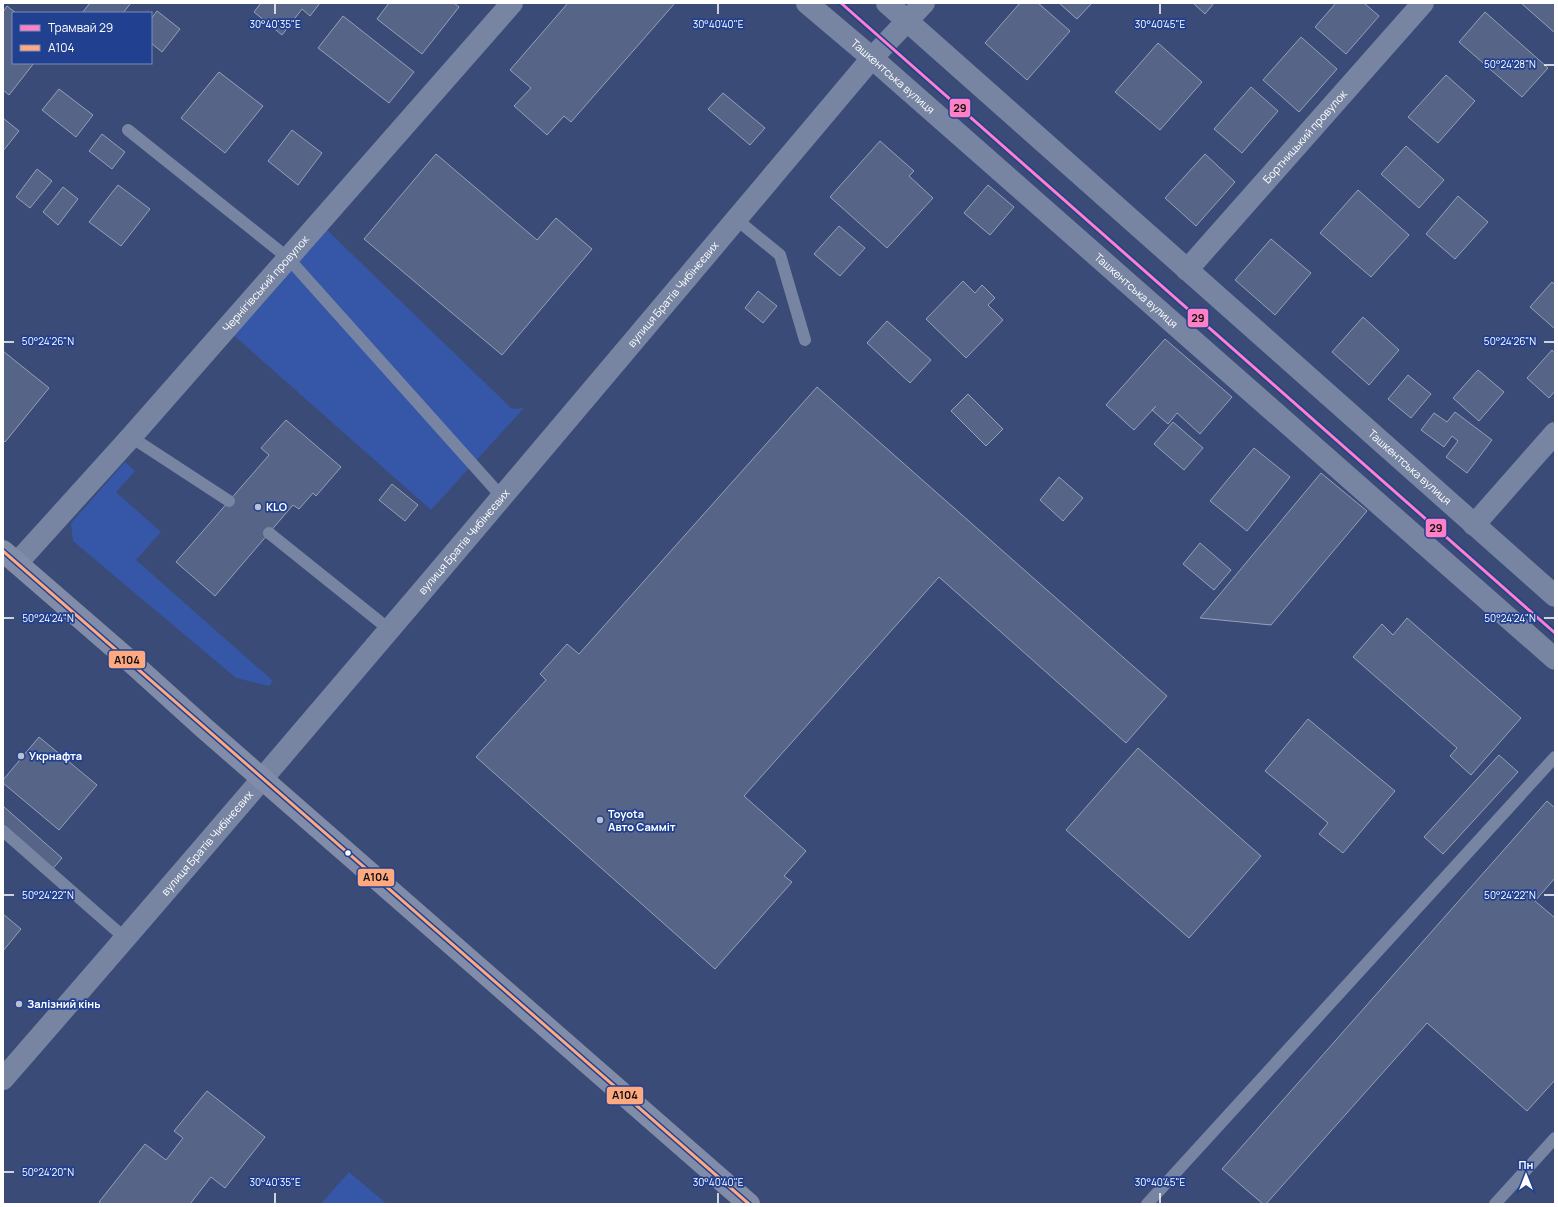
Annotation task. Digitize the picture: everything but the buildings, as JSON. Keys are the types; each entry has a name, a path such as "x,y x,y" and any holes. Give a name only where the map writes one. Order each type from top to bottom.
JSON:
{"main road":[{"path":"10,557 750,1204"}],"street":[{"name":"Чернігівський провулок","path":"10,557 131,437 512,3"},
{"name":"Ташкентська вулиця","path":"807,3 872,58 1555,659"},
{"name":"Ташкентська вулиця","path":"887,3 1555,596"},
{"name":"вулиця Братів Чибінєєвих","path":"3,1079 126,939 390,630 872,58 924,3"},
{"name":"Бортницький провулок","path":"1187,270 1423,3"},
{"path":"1474,524 1555,433"}],"lane":[{"path":"128,130 288,258 502,497"},
{"path":"736,219 780,256 805,340"},
{"path":"131,437 229,501"},
{"path":"269,532 390,630"},
{"path":"1147,1204 1555,757"},
{"path":"3,831 126,939"},
{"path":"1495,1204 1555,1138"}],"shaded area":[{"path":"326,229 512,409 524,408 431,510 230,332"},
{"path":"125,462 135,471 116,492 161,532 136,560 273,681 269,686 236,678 73,541 71,523"},
{"path":"349,1172 387,1204 321,1204"}],"tram line":[{"name":"29","path":"841,3 1555,633"}],"transit line":[{"name":"А104","path":"3,551 749,1204"}],"place":[{"name":"KLO","path":"258,507"},
{"name":"Укрнафта","path":"21,756"},
{"name":"Toyota Авто Самміт","path":"600,820"},
{"name":"Залізний кінь","path":"19,1004"}]}
